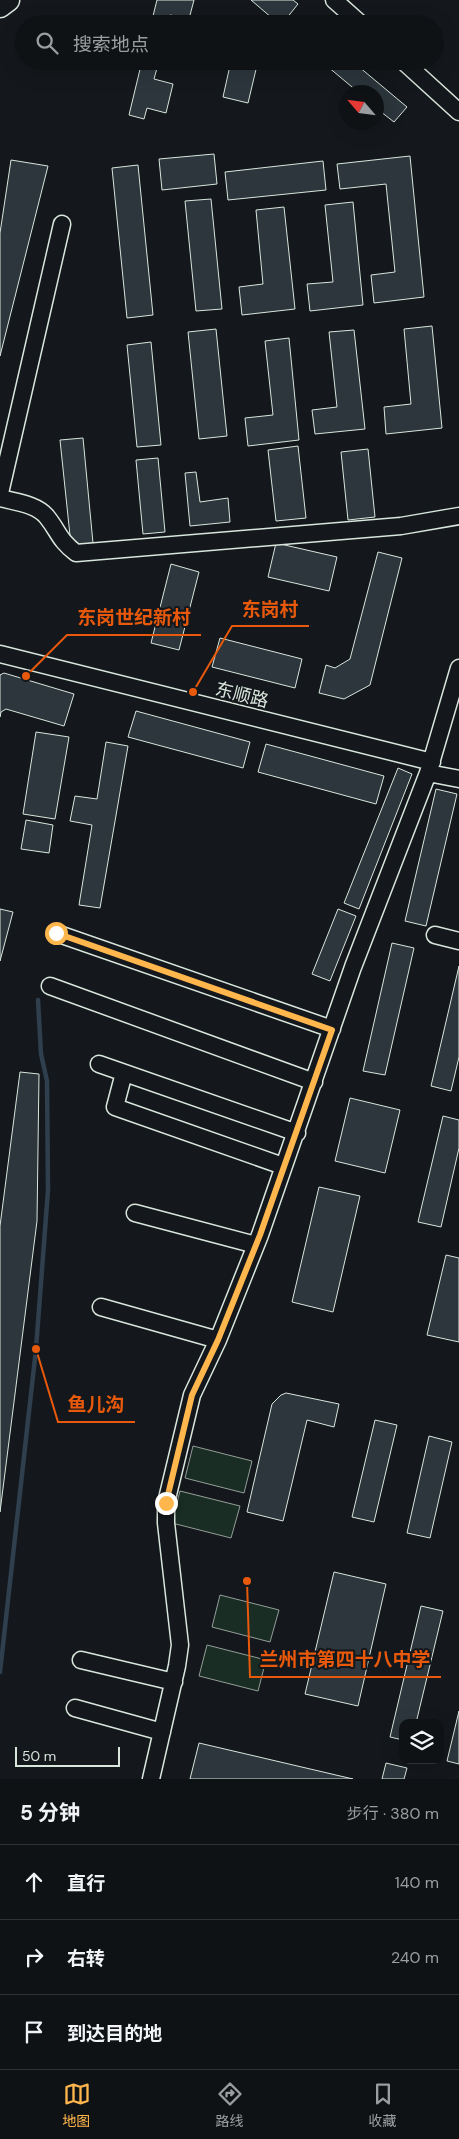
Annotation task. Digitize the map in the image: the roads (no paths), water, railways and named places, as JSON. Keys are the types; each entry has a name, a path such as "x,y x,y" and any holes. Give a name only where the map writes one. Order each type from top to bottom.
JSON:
{"highway":[{"path":"0,6 8,0"}],"street":[{"path":"334,0 351,15"},
{"path":"413,70 459,112"},
{"path":"0,493 62,224"},
{"path":"0,498 36,508 46,515 62,543 76,553 401,526 459,516"},
{"name":"东顺路","path":"0,654 430,768 459,779"},
{"path":"151,1779 174,1682 180,1645 166,1523 166,1503 192,1395 218,1340 256,1245 283,1166 297,1133 353,967 430,768 459,668"},
{"path":"56,933 332,1030"},
{"path":"435,935 459,941"},
{"path":"50,986 314,1082"},
{"path":"99,1064 297,1133"},
{"path":"124,1073 114,1107 283,1166"},
{"path":"134,1213 256,1245"},
{"path":"101,1307 218,1340"},
{"path":"81,1660 174,1682"},
{"path":"75,1708 162,1732"}],"waterway":[{"path":"0,1672 36,1349 48,1190 47,1081 41,1054 38,1000"}],"place":[{"name":"东岗世纪新村","path":"26,676"},
{"name":"东岗村","path":"193,692"},
{"name":"鱼儿沟","path":"36,1349"},
{"name":"兰州市第四十八中学","path":"247,1581"}]}
